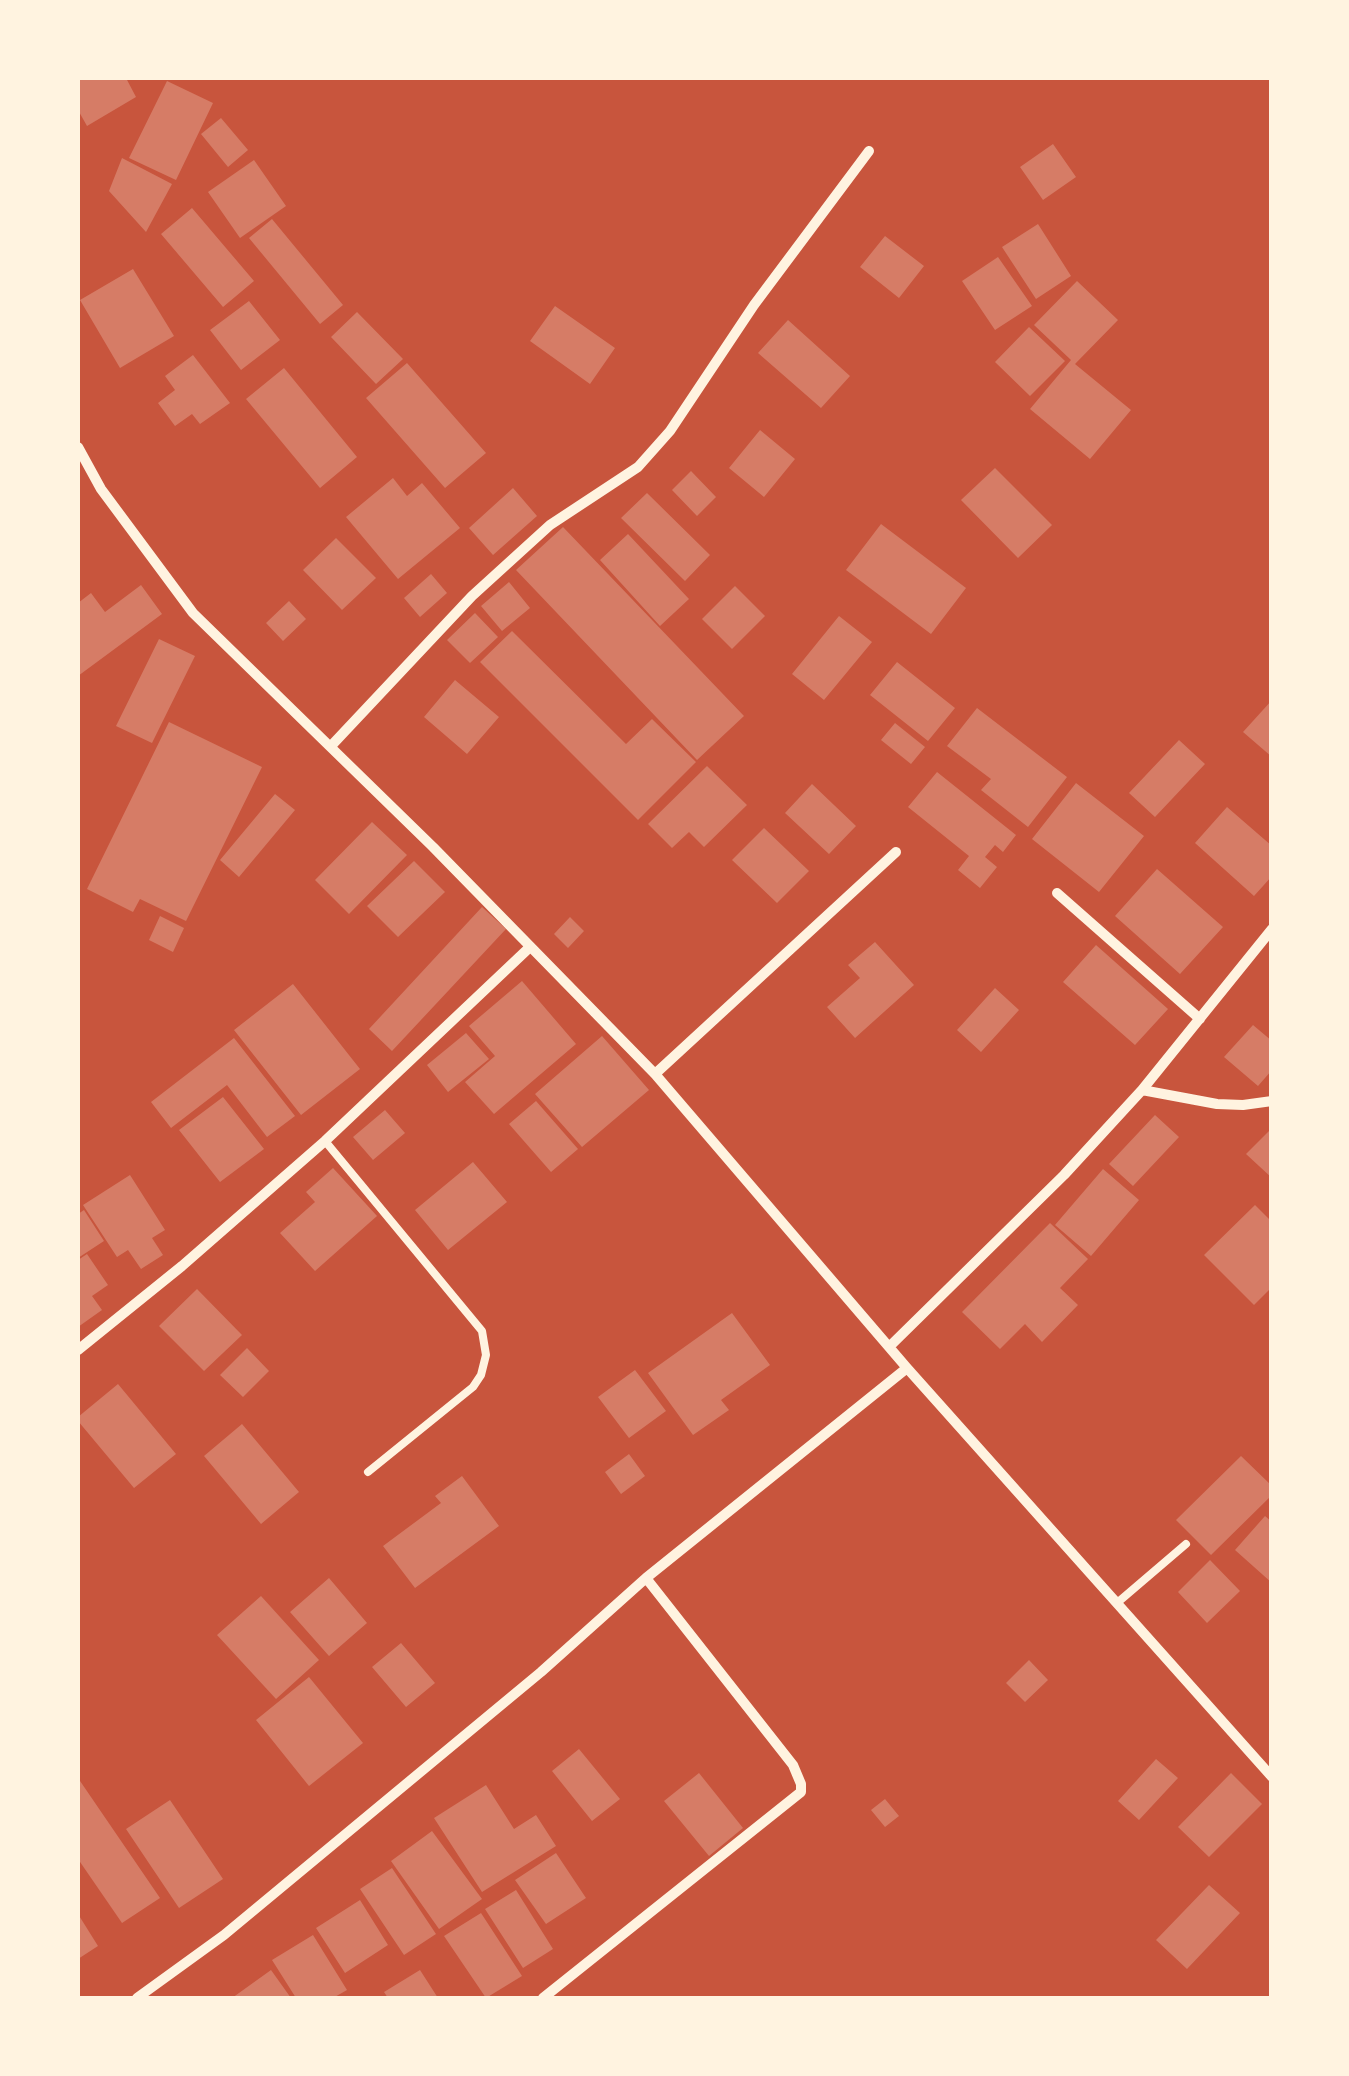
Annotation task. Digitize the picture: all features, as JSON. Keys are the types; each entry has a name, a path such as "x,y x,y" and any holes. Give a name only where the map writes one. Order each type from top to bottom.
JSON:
{"street":[{"path":"331,746 501,569 550,525 638,466 659,443 754,305 868,151"},
{"path":"78,447 122,519 193,613 331,746 655,1074 907,1368 1272,1777"},
{"path":"655,1074 896,852"},
{"path":"1057,894 1200,1019"},
{"path":"889,1347 1064,1175 1142,1090 1272,929"},
{"path":"78,1350 182,1266 325,1141 530,947"},
{"path":"1142,1090 1217,1104 1272,1100"},
{"path":"137,1998 240,1922 541,1672 646,1578 907,1368"},
{"path":"543,1998 800,1792 793,1765 646,1578"}],"lane":[{"path":"325,1141 482,1332 486,1355 474,1387 368,1472"},
{"path":"1116,1604 1186,1544"}],"building":[{"path":"78,78 126,78 136,97 87,126 78,110"},
{"path":"167,81 213,103 176,180 129,158"},
{"path":"221,118 248,150 228,167 201,134"},
{"path":"1053,144 1076,177 1043,200 1020,167"},
{"path":"122,158 172,184 146,232 109,191"},
{"path":"254,160 286,206 240,238 208,192"},
{"path":"192,208 254,281 223,307 161,234"},
{"path":"272,219 343,305 320,324 249,238"},
{"path":"1038,224 1071,276 1036,299 1002,247"},
{"path":"885,236 924,266 899,298 860,267"},
{"path":"998,257 1032,306 995,330 962,281"},
{"path":"133,269 174,336 120,368 80,300"},
{"path":"1077,281 1118,320 1075,364 1131,410 1090,459 1030,409 1071,360 1034,325"},
{"path":"249,301 280,340 241,370 210,330"},
{"path":"555,306 615,348 590,384 530,341"},
{"path":"357,312 403,359 376,384 331,337"},
{"path":"788,320 850,376 821,408 758,353"},
{"path":"1029,327 1065,361 1030,396 995,362"},
{"path":"193,355 230,403 200,424 192,414 175,426 158,403 175,390 165,376"},
{"path":"407,363 486,453 445,488 366,398"},
{"path":"284,368 357,457 320,488 246,399"},
{"path":"760,430 795,459 764,497 729,468"},
{"path":"995,468 1052,525 1018,558 961,500"},
{"path":"691,471 716,497 697,516 672,490"},
{"path":"393,478 407,496 422,483 460,528 398,579 346,517"},
{"path":"513,488 537,516 493,555 469,528"},
{"path":"647,493 710,555 685,581 621,518"},
{"path":"881,524 966,588 931,634 846,570"},
{"path":"563,527 744,716 697,760 516,570"},
{"path":"628,534 689,599 660,626 600,560"},
{"path":"336,538 376,578 342,610 303,570"},
{"path":"431,574 447,593 420,617 404,598"},
{"path":"509,582 530,608 502,631 481,606"},
{"path":"141,585 162,614 78,676 78,603 91,593 105,612"},
{"path":"735,586 765,616 732,649 702,619"},
{"path":"289,601 306,619 283,641 266,623"},
{"path":"475,613 498,637 470,663 447,640"},
{"path":"839,616 872,642 824,700 792,674"},
{"path":"512,631 626,744 652,719 696,762 638,820 480,662"},
{"path":"159,639 195,656 152,743 116,726"},
{"path":"897,662 955,708 928,741 870,695"},
{"path":"455,680 499,717 467,754 424,717"},
{"path":"1272,700 1272,757 1243,732"},
{"path":"977,708 1067,777 1028,827 981,790 991,779 947,746"},
{"path":"169,722 262,767 186,921 140,899 133,912 87,889"},
{"path":"895,723 925,747 911,764 881,740"},
{"path":"1179,740 1205,764 1155,817 1129,793"},
{"path":"707,766 747,805 704,847 689,832 672,848 648,824"},
{"path":"937,772 1016,835 1003,852 995,845 985,857 997,867 980,888 958,870 969,856 908,807"},
{"path":"1076,783 1144,836 1099,892 1032,839"},
{"path":"812,784 856,826 829,854 785,813"},
{"path":"275,794 295,810 239,877 220,860"},
{"path":"1227,807 1272,846 1272,876 1254,896 1195,843"},
{"path":"372,822 407,855 349,914 315,880"},
{"path":"764,828 809,871 777,903 732,860"},
{"path":"414,861 445,892 398,937 367,906"},
{"path":"1157,869 1223,927 1180,974 1115,916"},
{"path":"482,907 506,929 392,1051 369,1029"},
{"path":"160,916 184,928 173,952 149,940"},
{"path":"570,917 584,931 568,948 554,934"},
{"path":"875,942 914,985 855,1038 827,1007 860,978 848,965"},
{"path":"1096,945 1168,1009 1135,1045 1063,982"},
{"path":"522,981 576,1044 494,1114 465,1082 495,1056 469,1026"},
{"path":"293,984 360,1069 301,1115 234,1030"},
{"path":"995,988 1019,1010 981,1052 957,1030"},
{"path":"1253,1025 1272,1041 1272,1070 1258,1086 1224,1057"},
{"path":"466,1033 489,1059 448,1092 427,1065"},
{"path":"602,1036 649,1090 582,1147 535,1094"},
{"path":"234,1038 295,1116 267,1137 227,1085 171,1128 151,1102"},
{"path":"223,1097 264,1149 220,1182 179,1130"},
{"path":"536,1101 578,1149 551,1172 509,1124"},
{"path":"385,1110 405,1133 373,1160 353,1137"},
{"path":"1155,1115 1179,1137 1133,1186 1109,1164"},
{"path":"1272,1128 1272,1178 1246,1154"},
{"path":"473,1162 507,1202 448,1250 415,1210"},
{"path":"333,1168 377,1216 315,1271 280,1233 315,1202 306,1192"},
{"path":"1103,1169 1139,1200 1091,1256 1055,1225"},
{"path":"130,1175 165,1230 152,1238 163,1255 141,1269 128,1250 117,1257 83,1205"},
{"path":"1255,1205 1272,1222 1272,1287 1254,1305 1204,1255"},
{"path":"84,1210 104,1241 78,1258 78,1214"},
{"path":"1050,1223 1088,1259 1060,1288 1078,1305 1042,1342 1025,1324 1000,1349 962,1312"},
{"path":"87,1254 108,1285 92,1296 102,1310 78,1327 78,1260"},
{"path":"197,1289 242,1335 204,1371 159,1326"},
{"path":"732,1313 770,1365 721,1400 729,1410 693,1435 648,1373"},
{"path":"247,1348 269,1371 243,1397 220,1375"},
{"path":"635,1370 666,1411 629,1438 598,1397"},
{"path":"118,1384 176,1454 134,1488 78,1421"},
{"path":"242,1424 299,1492 261,1524 204,1456"},
{"path":"629,1454 645,1476 621,1494 605,1472"},
{"path":"1241,1456 1272,1486 1272,1495 1211,1555 1176,1520"},
{"path":"462,1476 499,1526 415,1588 383,1546 441,1503 435,1496"},
{"path":"1265,1516 1272,1522 1272,1583 1235,1550"},
{"path":"1210,1560 1240,1591 1207,1623 1178,1592"},
{"path":"329,1578 367,1623 329,1656 290,1612"},
{"path":"261,1596 319,1660 276,1699 217,1635"},
{"path":"401,1643 435,1683 406,1707 372,1667"},
{"path":"1029,1660 1048,1680 1025,1702 1006,1683"},
{"path":"309,1677 363,1743 309,1786 256,1720"},
{"path":"579,1749 620,1799 592,1821 552,1771"},
{"path":"1156,1759 1178,1778 1139,1820 1118,1801"},
{"path":"699,1773 743,1828 709,1856 664,1801"},
{"path":"1231,1773 1262,1804 1209,1857 1178,1827"},
{"path":"78,1778 160,1898 122,1923 78,1859"},
{"path":"486,1785 514,1829 536,1815 556,1846 482,1892 434,1818"},
{"path":"885,1799 899,1816 885,1827 871,1810"},
{"path":"170,1800 223,1879 179,1908 126,1829"},
{"path":"432,1831 482,1899 439,1929 391,1861"},
{"path":"556,1853 586,1898 546,1924 515,1880"},
{"path":"392,1868 436,1934 404,1955 360,1889"},
{"path":"1209,1885 1240,1913 1187,1969 1156,1940"},
{"path":"516,1890 553,1949 523,1968 485,1909"},
{"path":"360,1900 388,1945 345,1973 316,1928"},
{"path":"481,1913 522,1976 486,1998 444,1936"},
{"path":"78,1914 98,1946 78,1959"},
{"path":"313,1935 347,1990 333,1998 296,1998 272,1960"},
{"path":"271,1970 291,1998 232,1998"},
{"path":"420,1970 438,1998 388,1998 384,1992"}]}
